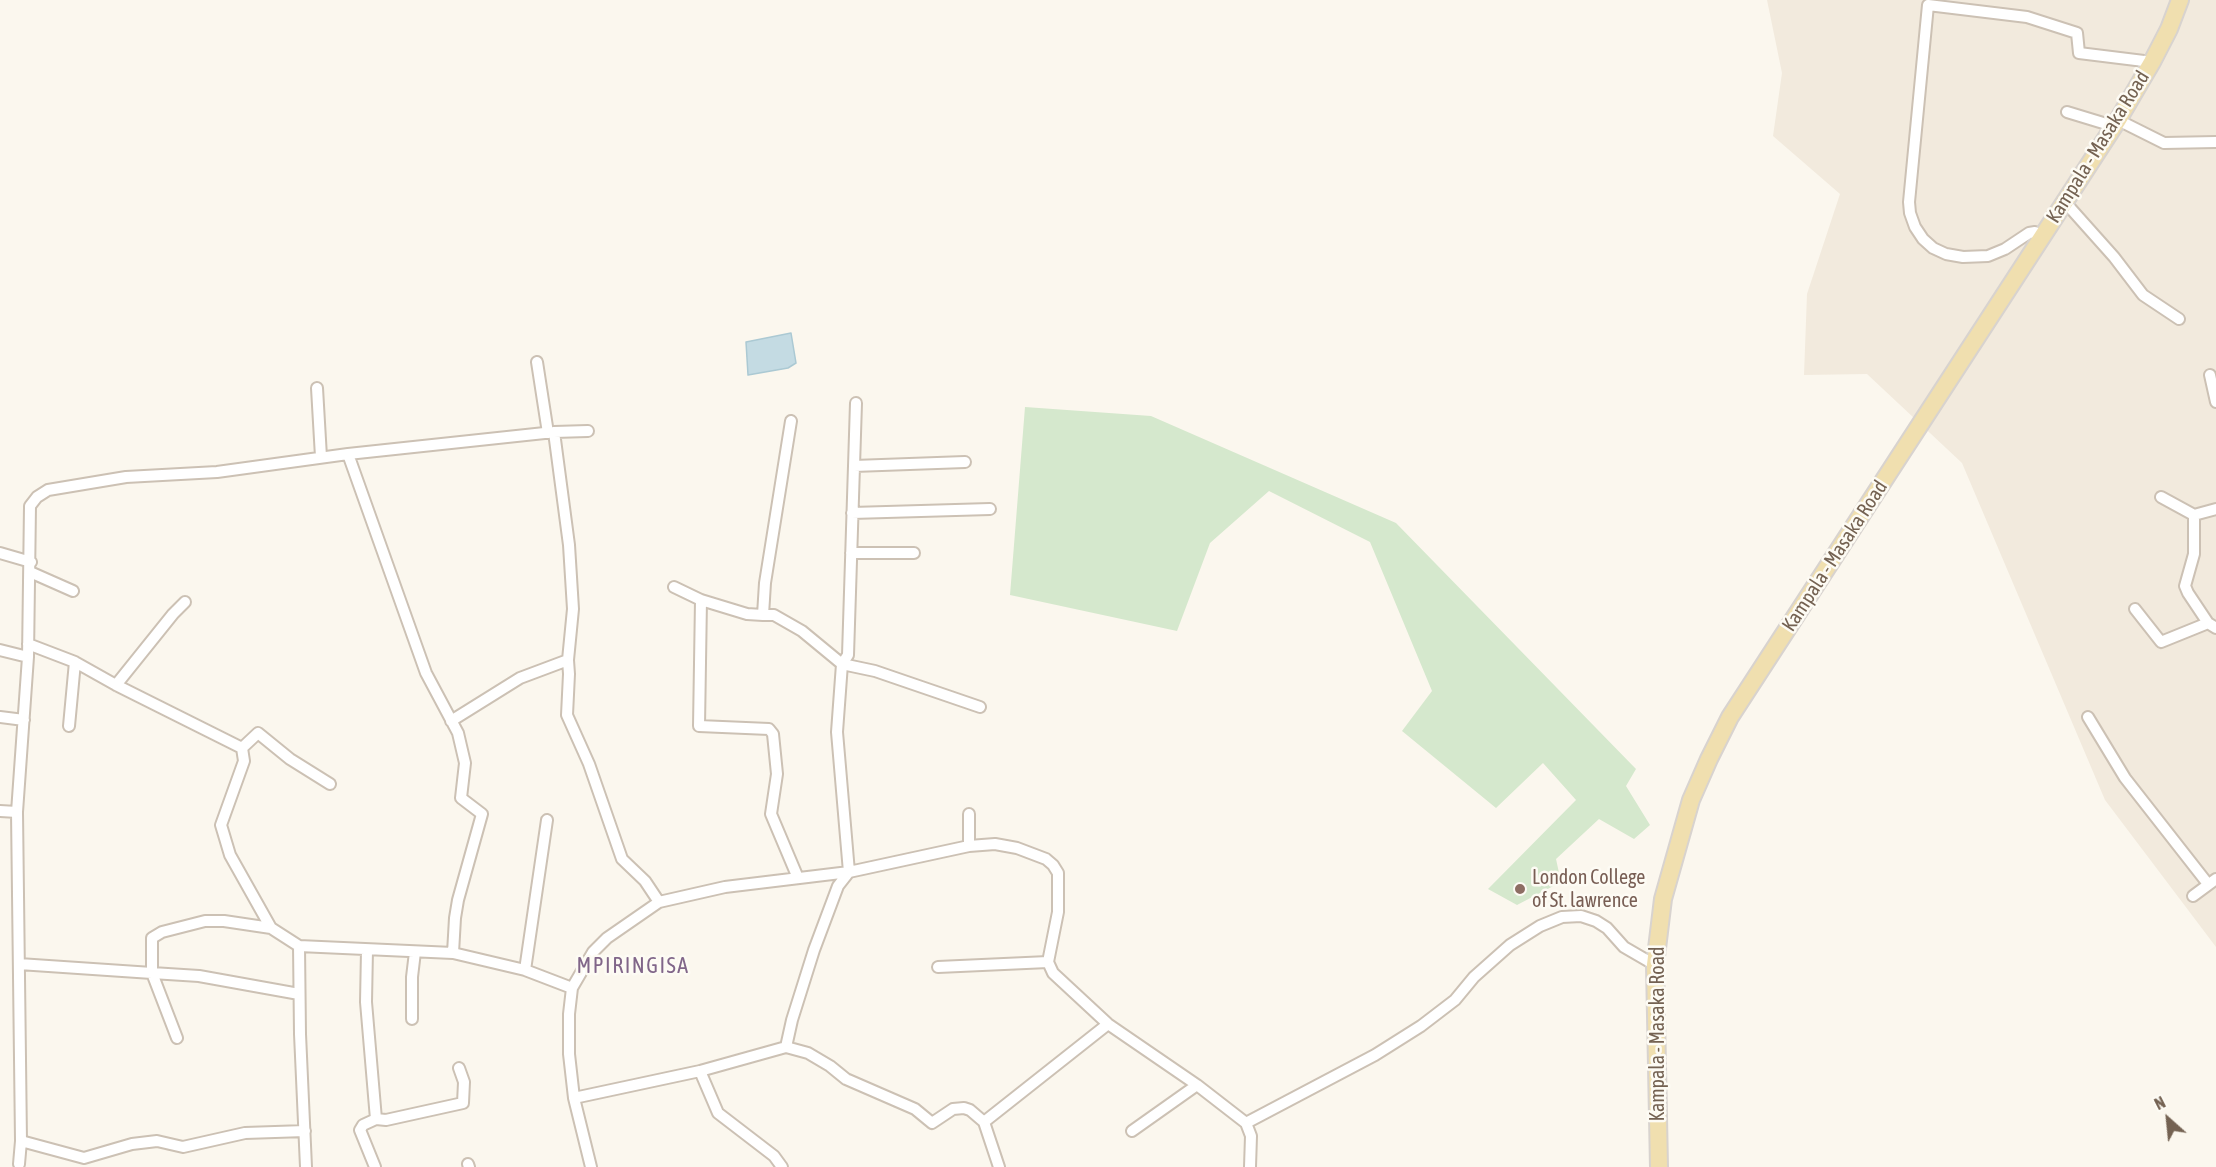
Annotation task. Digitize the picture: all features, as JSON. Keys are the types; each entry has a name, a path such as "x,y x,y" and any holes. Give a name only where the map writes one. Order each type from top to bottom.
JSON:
{"main road":[{"name":"Kampala - Masaka Road","path":"1659,1167 1655,965 1662,899 1691,800 1730,717 2115,123 2152,62 2169,29 2180,0"}],"street":[{"path":"2042,235 2035,232 2029,233 2005,249 1988,256 1963,257 1946,254 1934,248 1923,239 1915,227 1909,202 1928,5 2027,17 2077,33 2079,53 2152,62"},
{"path":"2067,112 2115,123 2164,142 2216,142"},
{"path":"2064,201 2114,257 2143,295 2179,319"},
{"path":"537,362 569,545 573,609 568,660 567,715 589,764 622,859 645,881 659,902"},
{"path":"2210,375 2216,402"},
{"path":"317,388 321,457"},
{"path":"786,1047 814,950 838,886 849,872 837,732 842,664 848,655 856,403"},
{"path":"763,615 764,592 790,421"},
{"path":"19,1164 21,1141 17,812 28,657 31,567 30,506 48,490 126,477 218,472 321,457 588,430"},
{"path":"348,454 426,672 458,733 465,763 461,798 482,814 454,918 453,953"},
{"path":"854,466 965,462"},
{"path":"2161,497 2194,515 2216,509"},
{"path":"852,513 990,509"},
{"path":"2134,609 2161,642 2212,625 2185,586 2194,554 2194,515"},
{"path":"851,553 914,553"},
{"path":"0,554 31,567 73,591"},
{"path":"674,587 701,600 747,614 774,615 802,632 842,664 875,671 980,707"},
{"path":"701,600 699,726 769,729 773,734 777,774 771,814 798,878"},
{"path":"116,685 172,614 185,602"},
{"path":"28,644 75,662 242,748"},
{"path":"0,650 28,657"},
{"path":"451,721 520,678 568,660"},
{"path":"69,726 75,662"},
{"path":"0,717 24,720"},
{"path":"2088,717 2125,778 2212,882 2193,896"},
{"path":"242,748 258,733 290,759 330,784"},
{"path":"242,748 244,761 221,825 230,855 271,928"},
{"path":"0,811 17,812"},
{"path":"969,814 969,846"},
{"path":"525,970 548,820"},
{"path":"591,1167 574,1098 569,1054 569,1014 572,988 593,952 607,938 659,902 695,892 849,872 969,846 995,844 1017,848 1046,859 1058,873 1058,912 1048,962 1053,973 1108,1024 1197,1085 1246,1123 1251,1136 1250,1167"},
{"path":"1246,1123 1375,1055 1421,1026 1455,1000 1474,977 1510,945 1540,926 1562,917 1581,916 1596,921 1607,928 1624,948 1655,965"},
{"path":"177,1038 152,973 152,938 162,932 205,921 224,921 271,928 299,946 453,953 525,970 572,988"},
{"path":"299,946 306,1167"},
{"path":"367,950 366,1002 376,1119"},
{"path":"412,1019 412,977 415,952"},
{"path":"938,967 1048,962"},
{"path":"19,964 199,976 299,994"},
{"path":"984,1122 1108,1024"},
{"path":"574,1098 700,1071 786,1047 808,1053 846,1079 915,1109 932,1123 953,1110 964,1108 970,1110 984,1122 999,1167"},
{"path":"375,1167 360,1130 363,1125 376,1119 386,1120 463,1103 464,1082 459,1068"},
{"path":"700,1071 718,1113 774,1156 782,1167"},
{"path":"1132,1131 1197,1085"},
{"path":"21,1141 84,1158 132,1144 158,1140 183,1147 245,1133 305,1131"}],"shaded area":[{"path":"1767,0 2216,0 2216,947 2105,800 1962,463 1867,374 1804,375 1807,294 1840,194 1773,136 1782,73"}],"green space":[{"path":"1025,407 1151,416 1396,523 1636,769 1626,786 1650,825 1634,839 1599,819 1556,859 1561,882 1517,905 1488,889 1576,800 1543,763 1496,808 1402,731 1432,691 1370,542 1269,491 1210,543 1177,631 1010,595"}],"water":[{"path":"791,333 796,363 788,368 748,375 746,342"}],"place":[{"name":"London College of St. lawrence","path":"1520,889"}],"district":[{"name":"MPIRINGISA","path":"633,966"}]}
